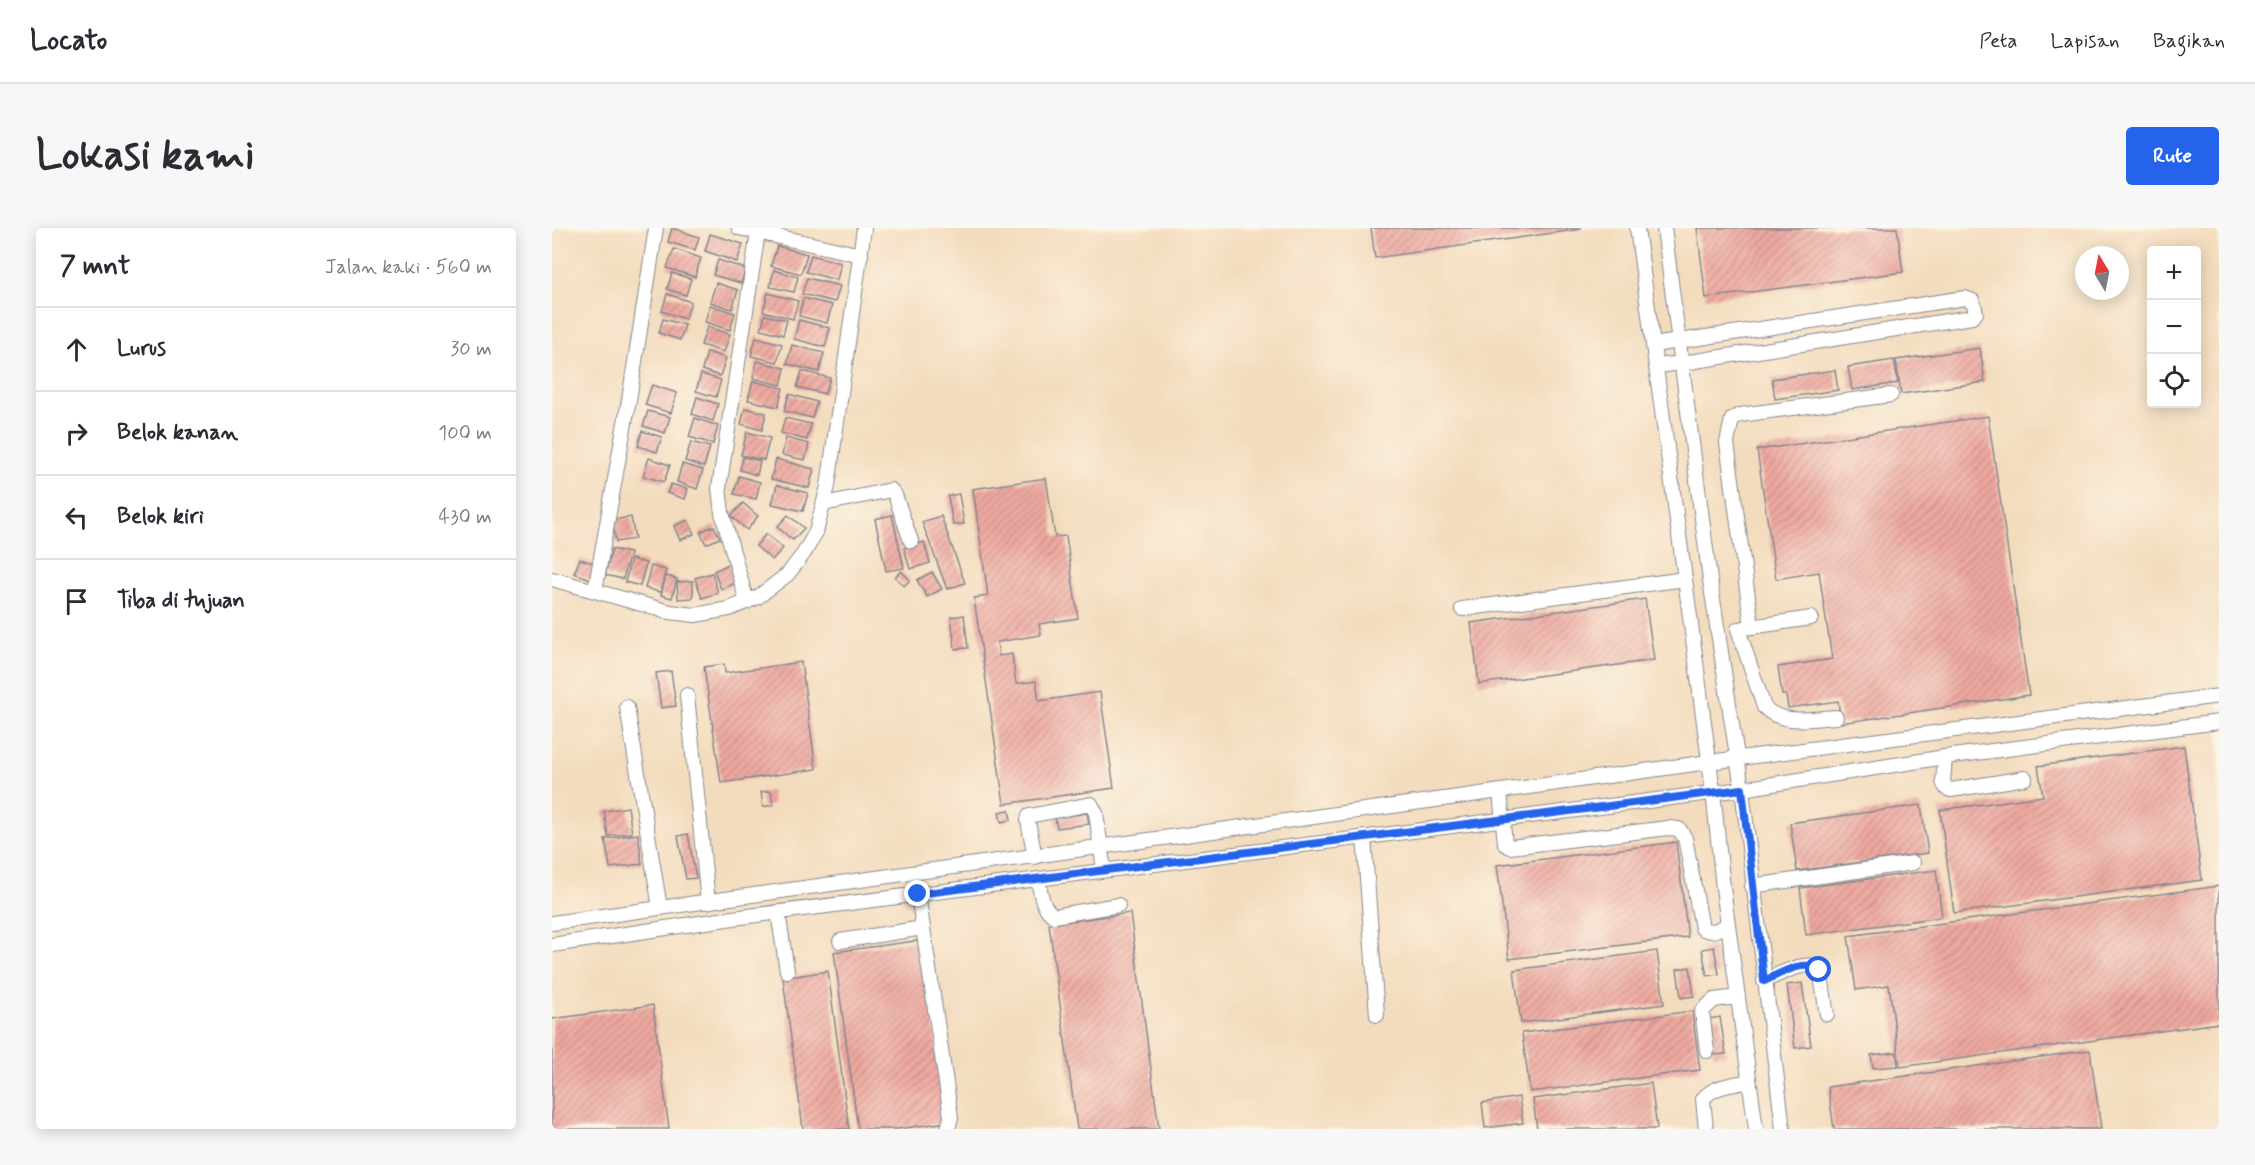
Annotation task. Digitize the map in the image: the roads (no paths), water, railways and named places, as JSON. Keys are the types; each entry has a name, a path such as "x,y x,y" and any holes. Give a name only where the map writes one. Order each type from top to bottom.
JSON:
{"street":[{"path":"596,591 656,228"},
{"path":"739,228 861,255"},
{"path":"552,579 670,612 695,615 729,609 747,602 758,597 788,574 816,532 828,486 864,228"},
{"path":"1637,228 1756,1129"},
{"path":"1664,228 1710,580 1742,789 1783,1129"},
{"path":"747,602 722,513 719,488 758,232"},
{"path":"1653,345 1680,343 1965,298 1973,301 1975,306 1976,313 1972,317 1656,366"},
{"path":"1752,627 1727,443 1732,419 1740,415 1891,395"},
{"path":"824,504 891,490 895,495 911,541"},
{"path":"1462,609 1685,579"},
{"path":"1718,632 1810,618"},
{"path":"1738,629 1764,707 1772,716 1785,720 1836,717"},
{"path":"687,695 708,902"},
{"path":"552,923 1709,762 2219,696"},
{"path":"627,707 660,908"},
{"path":"2043,720 2044,744"},
{"path":"552,945 778,912 1742,789 1944,757 2219,722"},
{"path":"1944,757 1943,782 1946,788 1951,790 2025,778"},
{"path":"1500,791 1505,844 1510,847 1668,828 1679,829 1685,838 1702,928 1708,932 1728,924"},
{"path":"1035,857 1029,816 1091,804 1096,813 1104,870"},
{"path":"1285,821 1288,847"},
{"path":"1364,837 1377,1015"},
{"path":"1752,886 1913,863"},
{"path":"1038,879 1044,905 1047,911 1054,916 1118,905"},
{"path":"918,894 951,1117 948,1129"},
{"path":"778,912 787,971"},
{"path":"840,941 923,928"},
{"path":"1764,981 1803,965 1813,965 1819,970 1827,1014"},
{"path":"1707,1051 1702,1011 1714,1000 1738,997"},
{"path":"1706,1129 1703,1099 1707,1094 1716,1088 1749,1081"}]}
